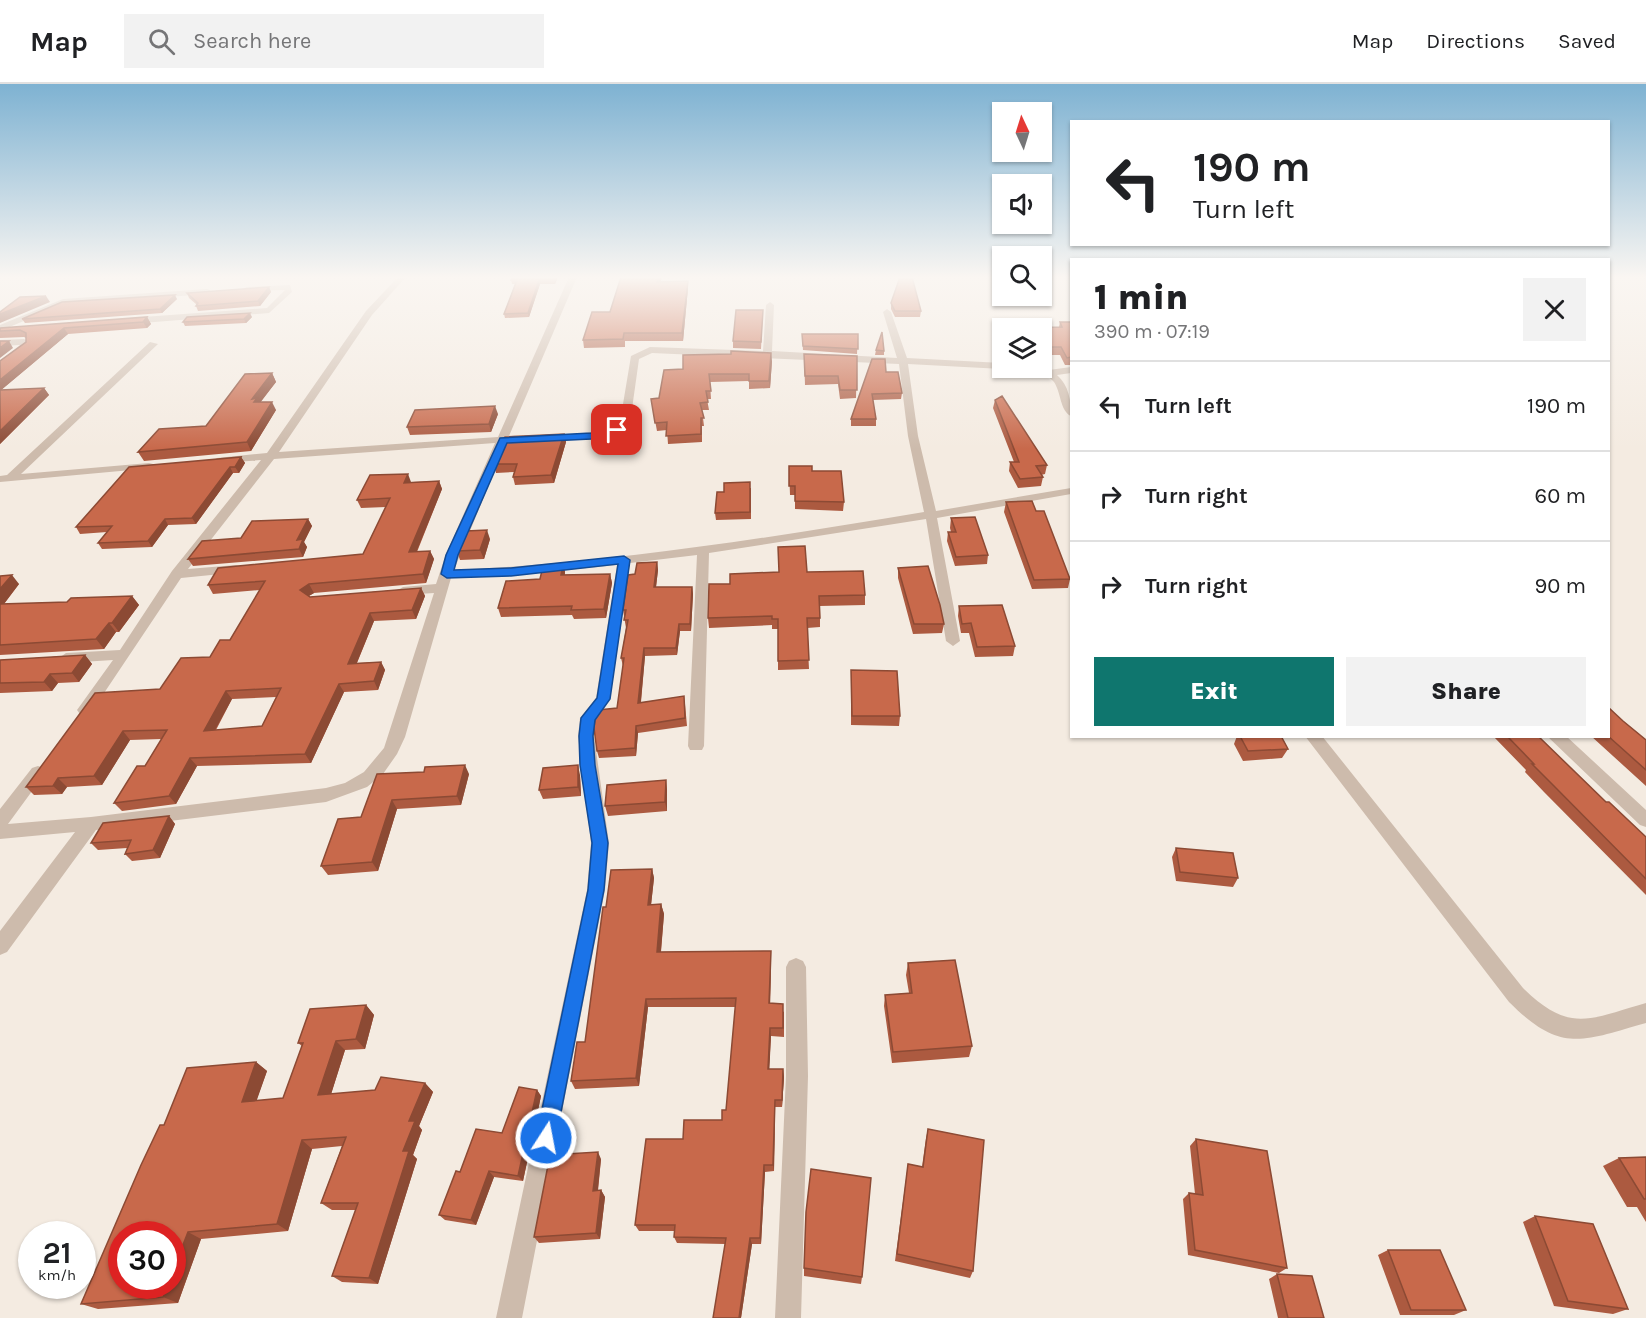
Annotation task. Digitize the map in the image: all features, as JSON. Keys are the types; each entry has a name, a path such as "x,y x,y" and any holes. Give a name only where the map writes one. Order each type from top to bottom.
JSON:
{"street":[{"path":"79,718 177,574 271,454 354,335"},
{"path":"0,832 91,824 326,795 353,789 375,775 388,759 397,737 452,555 547,335"},
{"path":"767,354 768,335"},
{"path":"894,335 903,361 913,436 931,516 954,641"},
{"path":"0,343 24,342 26,345 0,366"},
{"path":"0,488 5,479 153,344"},
{"path":"214,460 271,454 591,436 617,430 625,423 634,358 650,350 992,365"},
{"path":"1052,373 1070,370"},
{"path":"1052,376 1059,382 1070,410"},
{"path":"5,479 166,465"},
{"path":"384,593 445,581 511,572 703,550 931,516 1070,491"},
{"path":"696,746 703,550"},
{"path":"509,1318 596,890 600,843 586,736 588,718 603,699 624,560"},
{"path":"177,574 250,568"},
{"path":"56,659 124,655"},
{"path":"1315,738 1516,995 1533,1011 1551,1024 1576,1030 1586,1030 1646,1013"},
{"path":"1557,738 1646,820"},
{"path":"0,822 43,765"},
{"path":"0,946 91,824"},
{"path":"788,1318 797,1076 796,967"}],"building":[{"path":"26,335 56,335 0,380 0,361 26,342"},
{"path":"585,335 624,335 623,339 583,340"},
{"path":"734,335 761,335 761,342 733,341"},
{"path":"802,335 858,335 858,349 803,346"},
{"path":"881,335 882,335 884,351 876,350"},
{"path":"1052,335 1070,335 1070,357 1067,358 1061,347 1052,347"},
{"path":"0,341 9,341 0,348"},
{"path":"731,351 771,353 769,381 749,381 749,374 709,374 711,391 706,391 708,402 700,403 704,418 701,418 701,434 666,436 667,422 655,423 651,399 659,398 664,370 683,369 683,355 731,354"},
{"path":"804,354 857,356 857,390 840,390 838,376 805,376"},
{"path":"872,359 885,359 886,372 898,372 902,393 872,394 876,419 851,419"},
{"path":"272,373 252,399 257,398 254,402 272,402 247,442 138,452 159,429 206,426 245,374"},
{"path":"44,388 0,431 0,390"},
{"path":"1002,396 1047,465 1036,466 1043,477 1020,479 1010,462 1019,462 995,400"},
{"path":"495,406 489,424 407,427 415,410"},
{"path":"564,434 551,475 513,477 517,464 494,464 505,437"},
{"path":"241,457 235,467 230,467 192,518 165,519 148,541 98,543 112,526 76,527 129,467"},
{"path":"789,466 812,466 812,471 841,471 844,502 795,501 795,486 789,486"},
{"path":"408,474 404,483 439,481 409,552 430,551 423,574 309,584 300,590 310,597 421,588 412,610 370,613 348,664 381,662 374,681 339,684 305,754 190,758 169,796 114,803 137,766 145,766 167,730 123,731 94,776 58,778 53,786 26,787 95,693 160,689 181,658 210,657 220,640 230,640 265,581 208,585 218,568 363,554 390,498 357,500 370,475","holes":["281,688 262,726 204,731 226,691"]},
{"path":"750,482 750,512 715,513 717,492 724,492 724,483"},
{"path":"1032,501 1036,511 1044,511 1070,579 1034,580 1006,502"},
{"path":"975,517 988,555 956,557 948,532 956,532 951,518"},
{"path":"308,519 297,540 303,539 299,549 188,559 202,541 241,538 252,521"},
{"path":"487,530 480,550 457,551 466,531"},
{"path":"805,546 807,572 863,571 865,595 819,596 820,618 807,618 809,660 778,661 778,619 772,619 772,616 708,618 709,584 730,584 730,574 779,572 778,547"},
{"path":"657,562 654,587 692,587 690,624 679,624 676,648 644,648 638,703 684,696 685,718 636,726 635,748 597,751 594,728 596,712 617,708 624,658 621,658 628,620 624,620 626,610 623,610 628,575 635,574 637,563"},
{"path":"563,564 561,575 610,574 604,609 571,610 572,606 498,608 506,581 540,579 543,566"},
{"path":"928,566 944,624 914,624 898,568"},
{"path":"12,575 0,589 0,576"},
{"path":"132,596 112,623 109,623 96,639 0,645 0,604 67,602 71,598"},
{"path":"1002,605 1015,646 977,647 971,623 962,624 959,606"},
{"path":"85,655 72,673 50,674 44,682 0,683 0,660"},
{"path":"851,670 897,671 900,716 852,716"},
{"path":"1610,709 1646,740 1646,770 1610,738"},
{"path":"1241,738 1282,738 1288,749 1248,751"},
{"path":"1509,738 1540,738 1646,837 1646,879 1532,764 1534,764"},
{"path":"465,765 457,796 392,800 372,862 321,866 338,819 361,817 377,774 424,772 425,767"},
{"path":"578,765 578,787 539,790 543,768"},
{"path":"666,780 665,802 605,806 607,785"},
{"path":"169,816 153,850 125,854 131,840 91,843 103,823"},
{"path":"1176,848 1233,853 1238,878 1180,872"},
{"path":"652,869 648,905 661,904 657,952 771,951 769,1003 783,1004 783,1028 770,1028 768,1069 783,1069 782,1100 775,1100 773,1165 764,1165 760,1238 750,1238 739,1318 713,1318 726,1238 674,1237 675,1225 635,1225 646,1139 683,1139 684,1120 722,1120 722,1110 726,1110 736,998 646,999 636,1078 571,1081 577,1042 585,1042 603,907 606,907 611,870"},
{"path":"955,960 972,1046 893,1052 885,995 912,993 908,963"},
{"path":"366,1005 356,1039 336,1041 318,1095 375,1090 381,1077 425,1083 409,1121 415,1121 403,1151 409,1151 369,1278 332,1276 358,1203 321,1203 346,1137 302,1140 277,1224 188,1232 186,1237 186,1221 117,1221 160,1125 164,1125 187,1068 256,1062 242,1102 283,1098 303,1043 298,1043 310,1009"},
{"path":"519,1087 537,1090 518,1176 489,1171 471,1220 439,1215 456,1171 460,1172 476,1129 502,1133"},
{"path":"928,1129 984,1140 973,1271 897,1254 908,1164 923,1167"},
{"path":"1196,1139 1267,1151 1287,1268 1195,1250 1189,1193 1203,1195"},
{"path":"598,1152 593,1191 601,1190 596,1233 534,1237 550,1155"},
{"path":"1646,1157 1646,1199 1644,1199 1619,1158"},
{"path":"811,1169 871,1178 862,1277 804,1268 806,1212"},
{"path":"1535,1216 1593,1224 1628,1309 1568,1301"},
{"path":"108,1241 108,1299 140,1299 81,1304 83,1299 96,1299 96,1269"},
{"path":"1388,1250 1440,1250 1466,1310 1411,1310"},
{"path":"1277,1274 1312,1276 1324,1318 1288,1318"}],"route":[{"path":"546,1138 596,890 600,843 586,736 588,718 603,699 624,560 511,572 447,574 452,555 503,440 591,436 617,430"}]}
